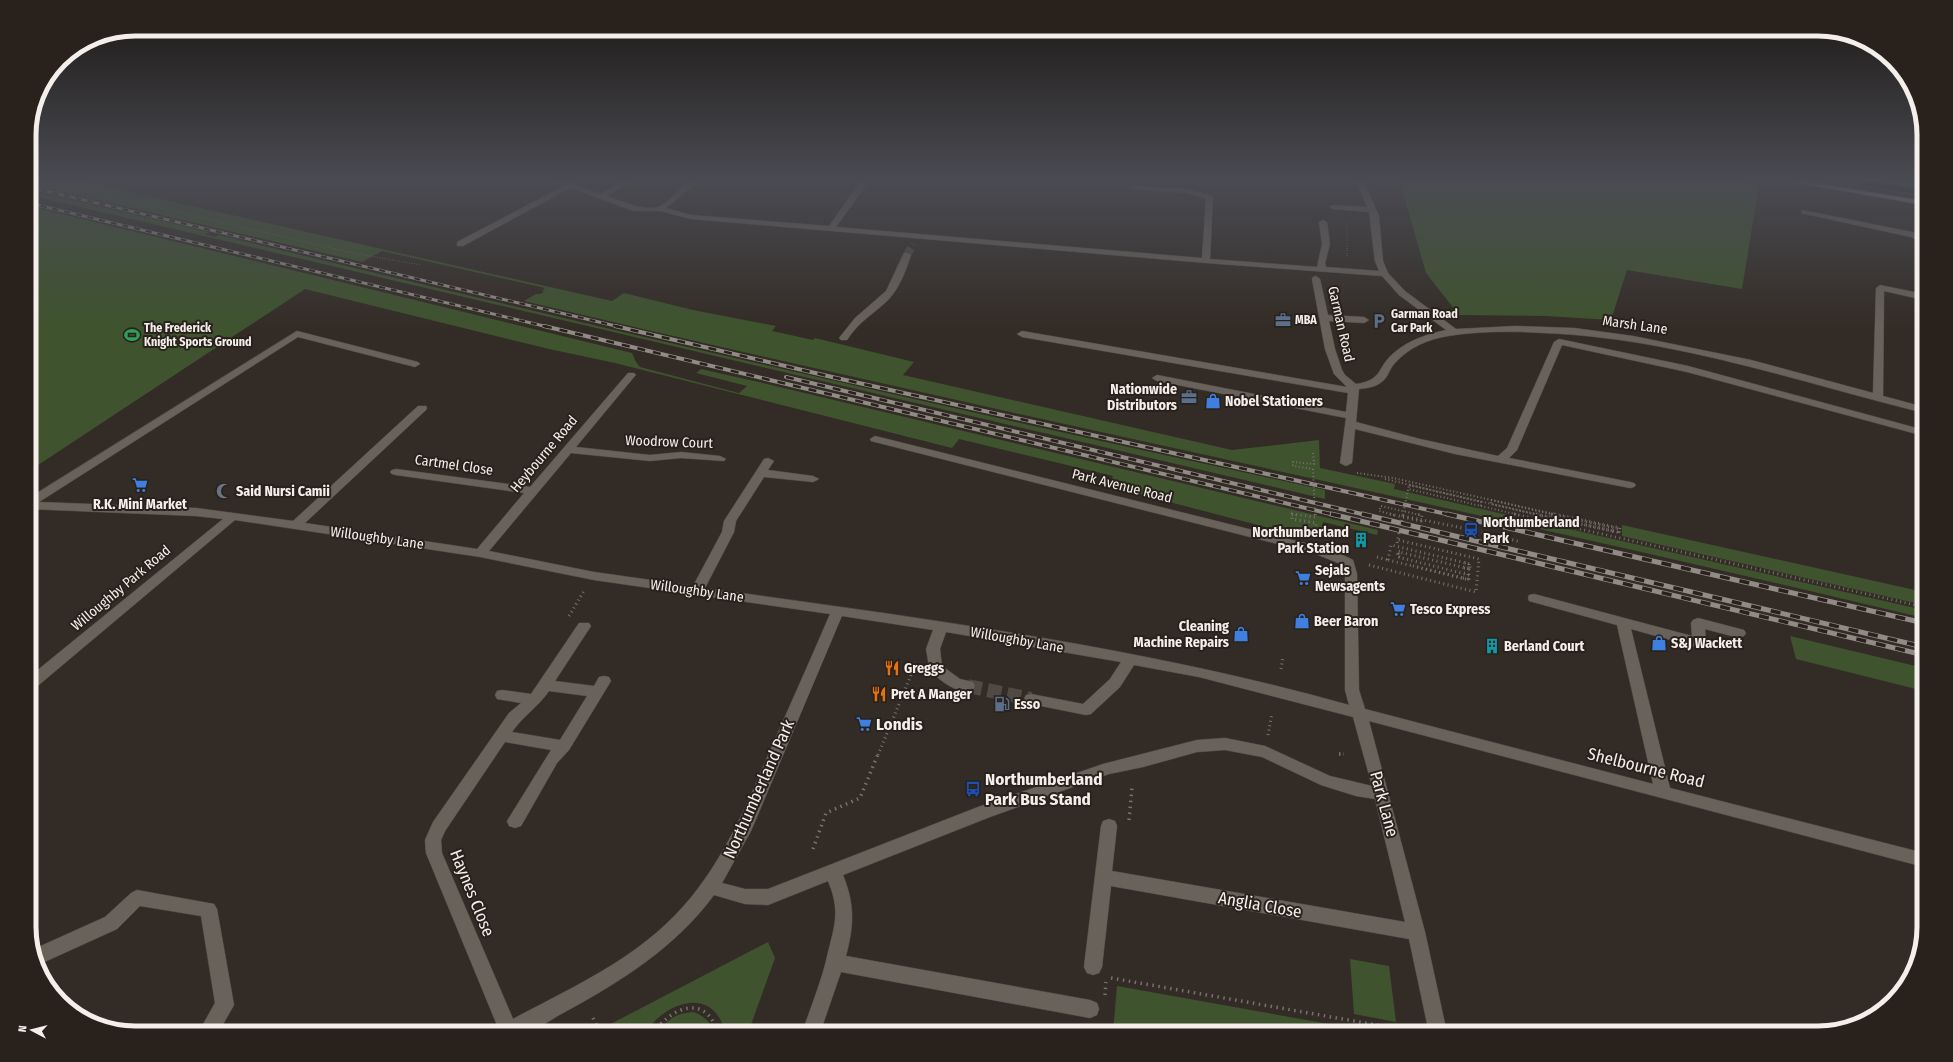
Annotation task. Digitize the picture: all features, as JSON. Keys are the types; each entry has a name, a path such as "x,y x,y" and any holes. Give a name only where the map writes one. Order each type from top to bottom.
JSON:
{"street":[{"path":"460,244 489,229"},
{"name":"Garman Road","path":"826,229 915,240 1384,274"},
{"path":"1206,262 1208,229"},
{"path":"1322,269 1321,263 1326,244 1324,229"},
{"path":"1376,229 1379,261 1384,274 1402,293 1454,332"},
{"path":"1883,229 1914,235 1917,237"},
{"path":"844,338 851,325 886,296 902,269 907,255"},
{"name":"Garman Road","path":"1316,279 1337,372 1343,380 1354,389"},
{"path":"1878,398 1880,288 1917,296"},
{"path":"1324,318 1364,320"},
{"name":"Marsh Lane","path":"1022,334 1354,389 1371,386 1380,380 1387,365 1396,356 1412,346 1437,336 1454,332 1514,330 1566,332 1668,344 1717,354 1917,408"},
{"path":"36,500 297,334 415,364"},
{"path":"1500,460 1512,450 1559,342 1688,369 1917,430"},
{"name":"Heybourne Road","path":"480,553 631,375"},
{"path":"1157,378 1351,420 1393,437 1500,460 1630,485"},
{"path":"1346,463 1354,389"},
{"path":"295,526 422,408"},
{"name":"Park Avenue Road","path":"875,440 1317,550 1343,559 1349,563 1351,574"},
{"name":"Woodrow Court","path":"568,449 650,458 681,455 720,459"},
{"path":"697,591 728,532 730,521 768,461"},
{"name":"Cartmel Close","path":"396,472 532,491"},
{"path":"760,473 813,479"},
{"name":"Willoughby Lane","path":"36,504 196,512 233,516 480,553 594,576 838,611 1130,659 1255,685 1359,713"},
{"name":"Willoughby Park Road","path":"36,679 233,516"},
{"name":"Park Lane","path":"1351,574 1352,690 1382,794 1416,932 1436,1026"},
{"path":"1534,598 1699,643 1698,623 1739,633"},
{"name":"Northumberland Park","path":"519,1026 600,981 652,948 688,914 710,886 728,859 743,831 838,611"},
{"path":"1623,622 1663,792"},
{"name":"Haynes Close","path":"506,1026 432,847 439,827 514,717 535,700 584,626"},
{"path":"941,627 933,649 935,668 956,684 968,686"},
{"path":"1031,699 1086,710 1115,683 1130,659"},
{"path":"515,821 552,758 564,746 601,686 544,685"},
{"path":"502,695 535,700"},
{"name":"Shelbourne Road","path":"1359,713 1917,858"},
{"path":"501,736 564,746"},
{"path":"710,886 741,897 752,899 768,897 984,812 1108,768 1143,761 1197,746 1212,744 1238,746 1265,752 1326,781 1356,790 1382,794"},
{"path":"1092,967 1109,826"},
{"path":"813,1026 834,962 844,920 844,904 833,872"},
{"name":"Anglia Close","path":"1103,877 1416,932"},
{"path":"40,956 110,923 137,898 208,909 225,1005 212,1026"},
{"path":"834,962 1090,1009"}],"path":[{"path":"246,229 348,252 421,266"},
{"path":"1313,452 1314,464 1293,462 1293,466 1313,469 1315,517 1292,514 1292,520 1316,523 1316,534"},
{"path":"1346,463 1346,470 1385,478 1393,478 1620,528 1620,533 1491,504 1491,500 1619,529 1619,533 1454,496 1409,485 1404,517 1397,546 1469,564 1469,569 1398,551 1397,556 1400,557 1407,559 1468,574 1468,579 1388,560 1391,545 1444,558 1465,563 1470,564 1470,569 1399,552 1398,554 1398,557 1407,559 1421,563 1464,574 1469,575 1469,580 1377,557"},
{"path":"1385,478 1392,482 1482,502 1481,506"},
{"path":"1408,489 1917,605"},
{"path":"1381,506 1404,511 1422,515 1421,521 1379,511 1381,506"},
{"path":"1404,517 1432,523 1432,521 1521,542"},
{"path":"1369,566 1476,592 1479,559 1398,540"},
{"path":"584,626 567,618 594,576"},
{"path":"1281,669 1283,656"},
{"path":"813,849 826,813 860,798 916,662"},
{"path":"1267,740 1272,713"},
{"path":"1339,754 1344,754"},
{"path":"1129,824 1132,788"},
{"path":"1104,998 1107,977 1383,1026"},
{"path":"656,1026 672,1013 690,1008 706,1012 712,1017 716,1026"},
{"path":"593,1018 597,1026"}],"green space":[{"name":"The Frederick Knight Sports Ground","path":"36,229 122,229 632,353 640,367 739,393 747,386 696,373 701,369 767,384 1378,530 1377,535 1323,522 1320,535 1296,535 1108,486 1113,476 959,439 952,448 615,363 549,349 305,289 36,466"},
{"path":"172,229 194,229 209,232 205,234 214,237 219,235 495,302 771,366 1325,490 1325,499"},
{"path":"219,229 291,229 612,301 624,293 693,310 776,326 772,331 813,340 815,338 914,362 903,375 1232,450 1319,440 1320,468 1395,484 1394,489 1917,608 1917,616 1575,537 874,382 524,301 536,294 544,292 542,291 545,288 382,251 362,262"},
{"path":"1413,229 1752,229 1742,289 1627,270 1611,320 1546,316 1459,315 1426,273"},
{"path":"1622,525 1917,590 1917,603 1622,536"},
{"path":"1790,636 1917,666 1917,689 1796,659"},
{"path":"768,942 775,958 751,1026 723,1026 721,1020 711,1008 702,1004 693,1003 683,1004 673,1008 664,1013 651,1026 607,1026"},
{"path":"1350,959 1389,966 1396,1022 1354,1014"},
{"path":"1117,986 1340,1026 1114,1026"},
{"path":"694,1012 707,1020 711,1026 663,1026 669,1020 682,1014"}],"tunnel":[{"path":"907,255 913,244"},
{"path":"968,686 1031,699"}],"railway":[{"path":"136,229 548,327"},
{"path":"204,229 620,327"},
{"path":"544,326 1335,515"},
{"path":"615,326 832,377 1451,515"},
{"path":"786,377 1366,515"},
{"path":"1331,514 1917,653"},
{"path":"1362,514 1917,645"},
{"path":"1447,514 1917,621"}],"place":[{"name":"MBA","path":"1283,320"},
{"name":"Garman Road Car Park","path":"1379,321"},
{"name":"The Frederick Knight Sports Ground","path":"132,335"},
{"name":"Nationwide Distributors","path":"1189,397"},
{"name":"Nobel Stationers","path":"1213,401"},
{"name":"R.K. Mini Market","path":"140,485"},
{"name":"Said Nursi Camii","path":"224,491"},
{"name":"Northumberland Park","path":"1471,530"},
{"name":"Northumberland Park Station","path":"1361,540"},
{"name":"Sejals Newsagents","path":"1303,578"},
{"name":"Tesco Express","path":"1398,609"},
{"name":"Beer Baron","path":"1302,621"},
{"name":"Cleaning Machine Repairs","path":"1241,634"},
{"name":"S&J Wackett","path":"1659,643"},
{"name":"Berland Court","path":"1492,646"},
{"name":"Greggs","path":"892,668"},
{"name":"Pret A Manger","path":"879,694"},
{"name":"Esso","path":"1002,704"},
{"name":"Londis","path":"864,724"},
{"name":"Northumberland Park Bus Stand","path":"973,789"}]}
